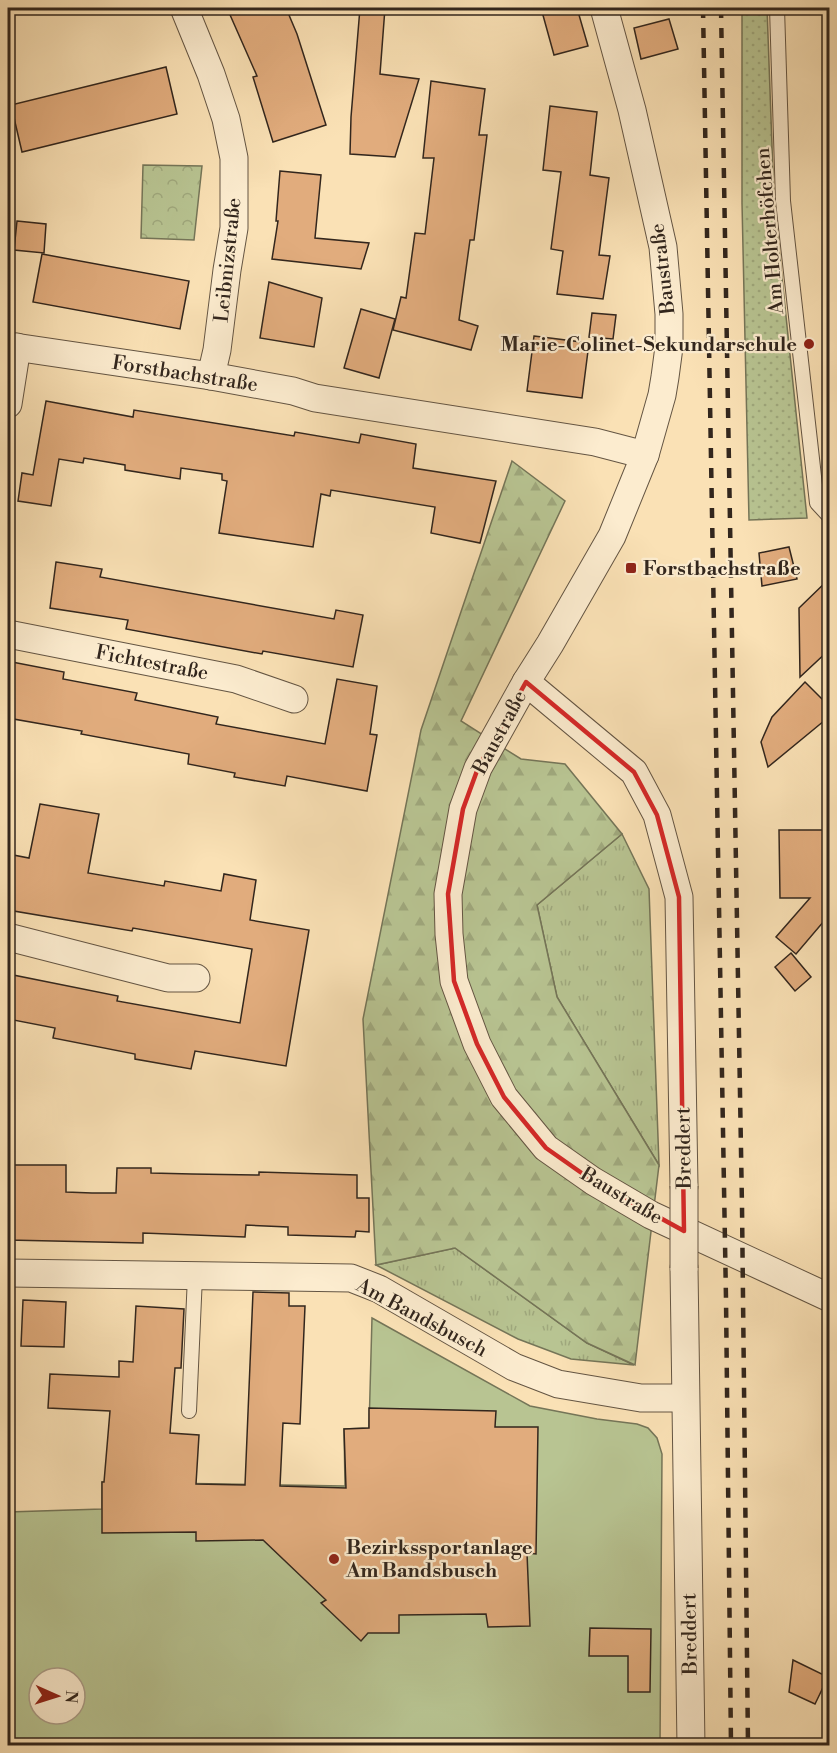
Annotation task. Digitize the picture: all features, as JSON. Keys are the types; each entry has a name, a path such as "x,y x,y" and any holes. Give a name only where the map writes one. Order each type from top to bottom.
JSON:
{"street":[{"name":"Leibnizstraße","path":"184,8 226,119 234,158 234,228 211,376"},
{"name":"Baustraße","path":"604,8 632,110 663,248 669,314 669,347 662,394 645,455 612,536 550,645 526,682 473,778 462,809 448,894 454,981 477,1044 504,1097 546,1148 651,1215 830,1298"},
{"name":"Forstbachstraße","path":"12,347 211,376 293,391 315,398 596,442 645,455"},
{"path":"8,404 12,347"},
{"name":"Fichtestraße","path":"8,634 236,679 294,699"},
{"name":"Breddert","path":"526,682 634,772 657,815 679,897 691,1746"},
{"path":"8,937 168,978 196,978"},
{"name":"Am Bandsbusch","path":"8,1273 351,1278 379,1289 514,1367 558,1384 641,1398 685,1398"}],"lane":[{"name":"Am Holterhöfchen","path":"777,8 783,201 818,503 830,517"},
{"path":"189,1410 195,1276"}],"highlighted area":[{"path":"526,682 634,772 657,815 679,897 684,1231 593,1181 546,1148 504,1097 477,1044 454,981 448,894 463,809 478,768"}],"green space":[{"path":"742,8 767,8 774,201 807,518 749,520 742,203"},
{"path":"143,165 202,166 194,240 141,238"},
{"path":"512,461 565,501 461,721 521,759 565,764 622,834 537,905 557,997 659,1165 635,1365 587,1343 455,1248 376,1265 363,1019 421,730"},
{"path":"622,834 649,889 659,1165 557,997 537,905"},
{"path":"455,1248 587,1343 634,1365 571,1359 518,1339 376,1265"},
{"name":"Bezirkssportanlage Am Bandsbusch","path":"372,1318 530,1406 637,1424 648,1428 657,1438 662,1454 660,1745 8,1745 8,1512 102,1509 102,1482 345,1486 344,1429 369,1428"}],"building":[{"path":"227,8 286,8 297,34 326,125 273,142 253,77 257,76"},
{"path":"360,8 385,8 380,74 419,79 395,157 350,154"},
{"path":"541,8 577,8 588,46 554,55"},
{"path":"669,19 678,49 641,59 634,28"},
{"path":"166,67 177,114 22,152 11,105"},
{"path":"431,81 485,89 479,135 487,135 474,240 470,240 459,320 478,326 471,350 393,330 401,297 406,298 415,233 425,234 434,158 423,158"},
{"path":"550,106 597,112 590,175 609,178 599,255 610,256 603,299 557,294 563,251 551,249 561,172 543,170"},
{"path":"280,171 321,175 315,238 369,243 361,269 272,259 278,221 276,221"},
{"path":"17,221 46,224 44,253 14,250"},
{"path":"42,254 189,281 180,329 33,302"},
{"path":"269,282 322,298 314,347 260,338"},
{"path":"361,309 395,319 379,378 344,368"},
{"path":"592,313 616,315 613,339 589,337"},
{"path":"534,336 589,343 582,398 527,391"},
{"path":"46,401 133,417 134,410 294,436 295,432 359,443 361,434 416,444 413,468 496,481 480,543 431,533 435,507 331,490 330,496 321,494 313,547 219,533 227,481 222,480 222,474 181,468 180,479 125,470 125,465 84,458 83,463 59,459 51,506 18,501 22,473 33,475"},
{"path":"789,547 797,579 762,586 759,553"},
{"path":"56,562 102,569 100,577 334,619 336,610 363,615 353,667 263,651 262,654 126,629 128,620 50,608"},
{"path":"830,578 830,649 800,677 799,608"},
{"path":"12,662 64,672 63,679 137,693 135,700 218,717 216,724 325,744 337,679 377,686 370,734 377,735 367,791 287,776 285,786 234,777 235,773 188,764 189,754 8,718 8,685"},
{"path":"805,682 830,707 830,716 768,767 761,742 772,717"},
{"path":"40,804 99,814 88,873 164,886 165,881 221,891 224,874 256,880 250,920 309,930 286,1066 195,1051 191,1069 135,1059 135,1054 53,1038 55,1028 8,1019 8,974 118,996 117,1001 240,1023 252,949 133,928 132,931 8,910 8,854 29,858"},
{"path":"779,830 830,830 830,914 796,954 776,937 810,898 780,898"},
{"path":"791,953 811,977 795,991 775,967"},
{"path":"8,1165 66,1165 66,1192 92,1193 116,1193 117,1168 151,1168 151,1173 259,1175 259,1172 357,1175 357,1198 369,1198 369,1232 356,1231 355,1237 288,1235 288,1227 246,1225 245,1237 143,1233 143,1243 8,1240"},
{"path":"253,1292 289,1293 289,1306 305,1306 300,1424 283,1423 280,1486 346,1488 344,1429 369,1428 369,1408 496,1411 495,1427 538,1427 536,1554 527,1553 530,1626 488,1627 486,1614 399,1615 399,1633 368,1633 361,1641 321,1603 326,1600 263,1540 196,1541 196,1532 102,1533 102,1482 104,1482 110,1411 48,1408 50,1374 119,1377 119,1361 133,1362 136,1306 184,1309 181,1368 175,1368 170,1433 199,1435 196,1484 245,1485"},
{"path":"23,1300 66,1302 64,1347 21,1346"},
{"path":"590,1628 651,1629 650,1692 628,1692 628,1656 589,1656"},
{"path":"793,1660 828,1677 815,1704 789,1692"}],"railway":[{"path":"703,8 726,1299 731,1746"},
{"path":"721,8 742,1207 748,1746"}],"place":[{"name":"Marie-Colinet-Sekundarschule","path":"809,344"},
{"name":"Forstbachstraße","path":"631,568"},
{"name":"Bezirkssportanlage Am Bandsbusch","path":"334,1559"}]}
